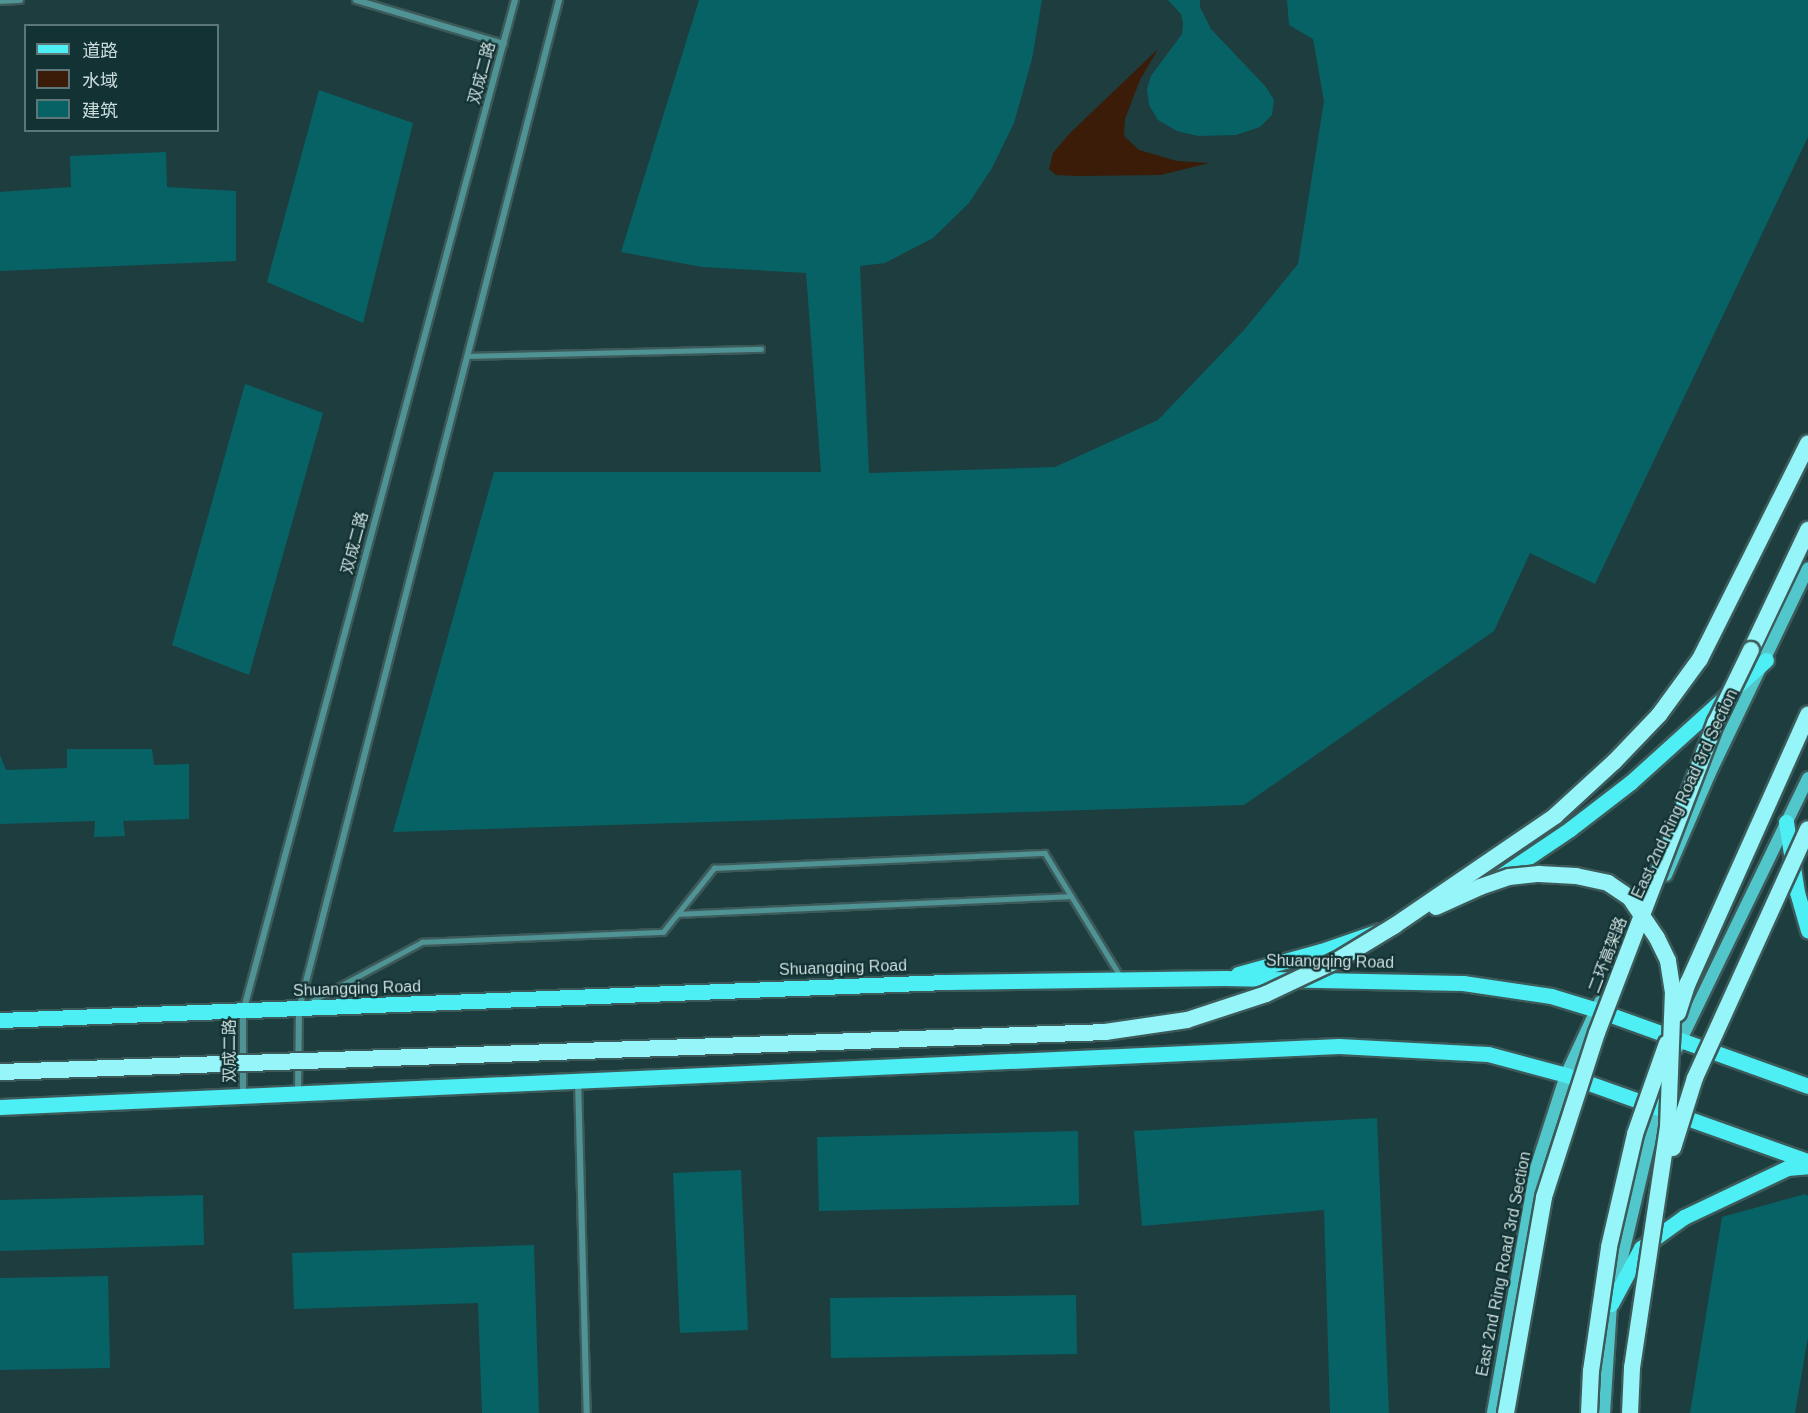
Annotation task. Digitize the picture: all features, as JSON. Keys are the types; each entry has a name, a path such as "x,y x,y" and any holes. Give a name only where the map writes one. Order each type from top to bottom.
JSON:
{"highway":[{"path":"0,1072 1105,1032 1187,1020 1266,994 1338,960 1394,926 1555,816 1614,762 1659,716 1700,659 1808,443"},
{"name":"二环高架路","path":"1506,1413 1544,1197 1597,1033 1716,722 1808,530"},
{"path":"1589,1413 1591,1371 1609,1247 1635,1134 1688,983 1808,715"},
{"path":"1660,1186 1695,1078 1808,829"},
{"path":"1394,926 1480,887 1509,877 1539,874 1576,876 1608,883 1630,898 1657,938 1668,961 1673,991 1672,1072 1660,1186 1632,1368 1630,1413"}],"main road":[{"name":"East 2nd Ring Road 3rd Section","path":"1493,1413 1536,1168 1566,1075 1597,1010 1656,898 1709,775 1766,660 1808,568"},
{"path":"1224,978 1321,951 1398,924 1487,885 1570,829 1631,782 1766,660"},
{"path":"1604,1413 1611,1304 1660,1107 1680,1040 1808,778"},
{"path":"1785,822 1797,892 1808,930"},
{"name":"Shuangqing Road","path":"0,1020 946,982 1224,978 1463,983 1551,996 1597,1010 1808,1086"},
{"path":"0,1107 1339,1046 1488,1054 1566,1075 1808,1161"},
{"path":"1611,1304 1641,1248 1684,1218 1787,1168 1808,1166"}],"street":[{"path":"0,1 20,0"},
{"path":"356,0 504,44"},
{"name":"双成二路","path":"243,1095 243,1012 515,0"},
{"path":"298,1092 298,1009 560,0"},
{"path":"578,1080 588,1413"}],"lane":[{"path":"467,356 761,349"},
{"path":"298,1009 422,942 663,932 714,868 1045,853 1122,979"},
{"path":"678,914 1071,896"}],"water":[{"path":"1158,49 1140,80 1125,119 1124,136 1139,150 1177,161 1209,163 1161,175 1056,175 1049,169 1053,153 1069,134"}],"building":[{"path":"699,0 1042,0 1032,59 1014,123 992,168 969,203 933,238 885,263 860,266 869,473 1055,467 1158,420 1244,330 1298,264 1324,101 1313,39 1289,25 1287,0 1808,0 1808,137 1595,584 1530,553 1494,631 1244,805 393,832 494,472 821,472 806,273 702,267 621,252"},
{"path":"1168,0 1200,0 1200,7 1211,29 1266,87 1274,100 1272,115 1260,127 1236,135 1198,136 1177,131 1158,120 1149,105 1147,89 1151,76 1182,34 1183,23 1181,14"},
{"path":"319,90 413,123 363,323 267,282"},
{"path":"166,152 167,187 236,191 236,261 0,271 0,192 71,187 70,156"},
{"path":"245,384 323,413 249,675 172,645"},
{"path":"67,749 152,749 154,765 189,764 189,819 123,821 125,836 94,837 95,821 0,824 0,755 6,770 67,768"},
{"path":"1377,1118 1389,1413 1330,1413 1324,1210 1142,1226 1134,1131"},
{"path":"1078,1131 1079,1205 819,1211 817,1137"},
{"path":"741,1170 748,1330 680,1333 673,1173"},
{"path":"1805,1194 1808,1196 1808,1337 1795,1413 1690,1413 1722,1217"},
{"path":"203,1195 204,1245 0,1251 0,1200"},
{"path":"534,1245 539,1413 482,1413 478,1303 294,1309 292,1253"},
{"path":"108,1276 110,1368 0,1370 0,1278"},
{"path":"1076,1295 1077,1354 831,1358 830,1298"}]}
